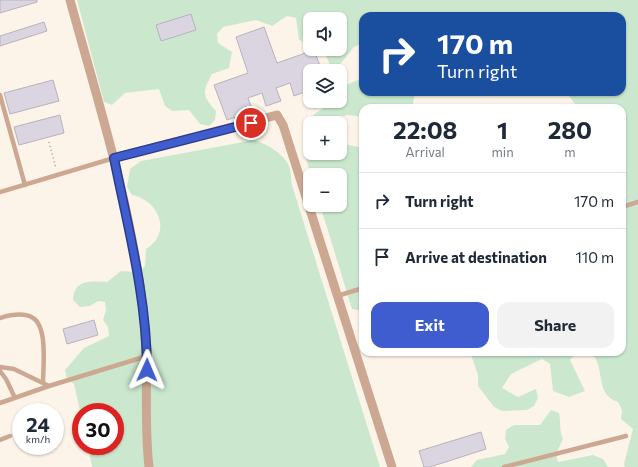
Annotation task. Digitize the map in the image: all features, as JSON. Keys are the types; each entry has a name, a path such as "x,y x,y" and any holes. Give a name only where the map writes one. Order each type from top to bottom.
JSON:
{"street":[{"path":"70,0 114,158 141,293 147,356 146,442 149,467"},
{"path":"114,158 277,115 284,125 392,467"}],"lane":[{"path":"0,95 25,185"},
{"path":"0,192 114,158"},
{"path":"626,206 638,202"},
{"path":"337,296 359,289"},
{"path":"0,318 12,315 26,315 34,318 37,322 44,347 43,383"},
{"path":"0,404 49,386 147,356"},
{"path":"0,366 14,369 49,386"},
{"path":"0,370 15,398"},
{"path":"0,440 10,436"},
{"path":"504,467 626,436"}],"path":[{"path":"49,142 58,175"}],"green space":[{"path":"77,0 638,0 638,467 625,467 624,464 633,429 621,419 622,410 618,402 610,398 605,393 598,365 593,356 626,356 626,104 575,104 569,96 626,96 626,12 359,12 359,45 354,47 347,56 347,12 303,12 303,41 299,40 296,18 287,16 272,26 256,20 223,27 217,34 218,43 232,52 229,68 212,74 206,86 206,97 216,111 215,120 209,126 200,124 189,110 172,111 165,106 159,89 125,93 112,105 104,102"},
{"path":"326,56 347,56 340,64 330,64"},
{"path":"359,80 359,96 414,96 413,104 359,104 359,116 348,115 313,116 324,108 347,108 347,86 350,83"},
{"path":"254,140 264,144 283,157 289,166 292,185 380,467 92,467 90,455 124,455 124,403 78,403 74,384 67,379 65,370 84,348 109,336 108,327 103,320 106,310 105,302 98,301 90,306 80,307 73,300 74,293 76,288 84,283 95,281 107,282 121,271 139,272 145,266 146,249 154,242 159,234 160,226 159,218 155,210 149,203 132,195 127,187 130,169 141,161"},
{"path":"347,145 359,147 359,310 352,309 322,212 347,212 347,168 309,168 306,160 347,160"},
{"path":"471,356 574,356 570,360 585,391 569,397 553,391 550,364 542,359 511,374 502,388 518,397 536,389 538,398 534,406 527,410 502,411 494,407 478,386 478,375"},
{"path":"551,410 559,413 563,439 556,454 558,462 593,455 603,459 608,467 471,467 477,460 505,454 509,447 505,439 506,430 514,425 540,425"}],"building":[{"path":"0,0 37,0 37,2 0,13"},
{"path":"191,14 196,30 161,41 156,25"},
{"path":"44,22 47,31 0,46 0,36"},
{"path":"264,27 277,63 303,54 303,56 316,56 319,64 303,64 303,93 294,96 290,83 276,88 281,101 266,106 262,93 248,98 253,111 227,120 214,85 248,73 236,37"},
{"path":"53,80 59,101 10,114 4,93"},
{"path":"60,115 64,133 19,145 14,127"},
{"path":"94,320 98,335 67,344 63,329"},
{"path":"481,432 486,449 430,467 424,467 419,451"}],"route":[{"path":"147,370 147,348 143,308 136,262 114,158 251,123"}]}
